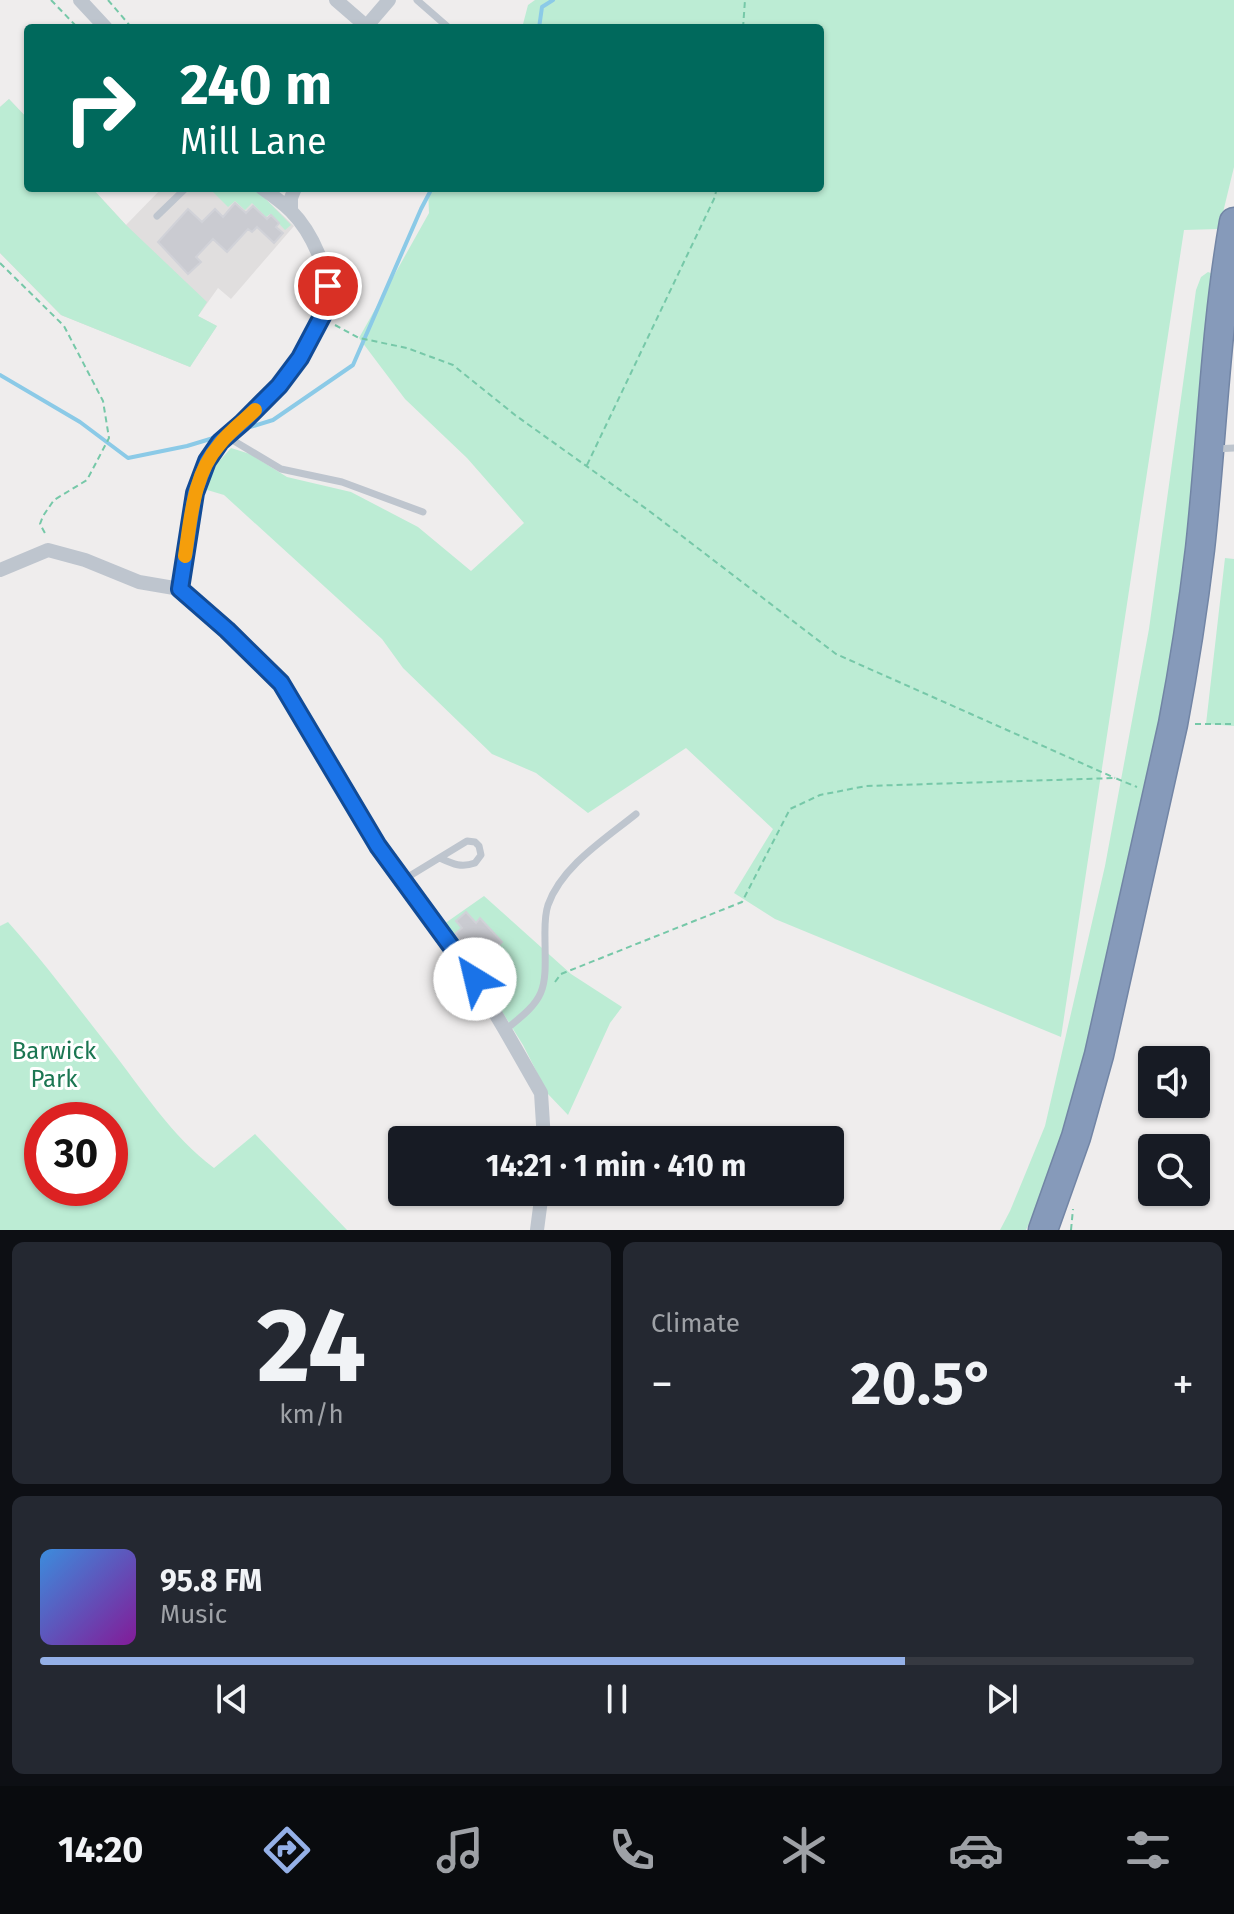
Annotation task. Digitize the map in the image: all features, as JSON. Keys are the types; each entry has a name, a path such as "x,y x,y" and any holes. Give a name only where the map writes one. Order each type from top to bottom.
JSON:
{"highway":[{"path":"1043,1230 1072,1149 1099,1055 1173,724 1221,449 1222,310 1234,222"}],"street":[{"path":"80,0 102,24"},
{"path":"336,0 362,24"},
{"path":"368,24 389,0"},
{"path":"180,589 195,493 207,461 220,442 279,386 300,358 327,307 328,286 317,250 291,210 267,192"},
{"path":"291,210 293,192"},
{"path":"0,570 48,550 85,560 139,582 180,589 281,683 378,846 475,979 541,1093 543,1126"},
{"path":"537,1230 540,1206"}],"lane":[{"path":"417,0 444,24"},
{"path":"157,216 182,192"},
{"path":"227,436 281,469 342,482 423,512"},
{"path":"505,1030 524,1016 541,996 546,978 545,919 557,886 585,856 636,814"},
{"path":"403,880 467,841 475,842 481,855 475,863 462,866 440,858"}],"path":[{"path":"51,0 74,24"},
{"path":"108,0 129,24"},
{"path":"743,24 745,0"},
{"path":"586,466 716,192"},
{"path":"0,263 64,326 103,401 109,438 102,452 87,480 54,500 40,524 56,552"},
{"path":"321,318 359,338 407,348 453,365 515,415 648,510 836,654 1156,795"},
{"path":"1173,724 1234,724"},
{"path":"551,986 561,974 742,902 790,809 820,795 866,786 1115,778"}],"shaded area":[{"path":"9,99 24,115 24,192 96,192 126,225 158,192 258,192 294,226 231,299 218,288 198,316 217,326 190,367 61,315 0,253 0,107"}],"green space":[{"path":"535,0 1234,0 1234,167 1219,229 1184,230 1061,1037 775,919 734,893 773,829 686,748 588,813 536,773 492,754 403,668 382,639 224,495 204,489 213,468 231,448 250,454 287,477 351,492 418,527 471,571 524,523 467,458 405,399 359,338 429,213 428,192 824,192 824,24 523,24 528,5"},
{"path":"9,99 24,115 24,192 96,192 207,302 198,316 217,326 190,367 61,315 0,253 0,107"},
{"path":"213,192 259,192 291,225 285,230 270,214 266,217 252,203 245,210 235,201 228,207"},
{"path":"1208,272 1213,274 1177,652 1111,974 1050,1175 1026,1230 1000,1230 1045,1126 1105,866 1149,629 1196,290 1201,277"},
{"path":"1225,558 1234,559 1234,726 1206,724"},
{"path":"484,896 571,974 622,1007 610,1023 568,1115 548,1094 523,1045 444,924"},
{"name":"Barwick Park","path":"8,922 158,1111 198,1155 214,1168 255,1134 347,1230 0,1230 0,926"}],"building":[{"path":"235,203 246,213 253,206 267,219 271,215 279,223 276,227 283,233 274,243 257,227 252,232 248,229 227,252 213,239 196,257 201,262 188,274 158,242 188,209 202,222 215,209 223,217"},
{"path":"466,912 476,923 480,918 502,942 481,962 455,934 462,928 456,921"}],"waterway":[{"path":"540,24 542,7 553,0"},
{"path":"244,429 273,420 353,365 430,192"},
{"path":"0,375 80,422 128,458 220,436"}],"slow traffic":[{"path":"185,556 195,493 207,461 220,442 255,410"}],"route":[{"path":"328,286 327,307 300,358 279,386 220,442 207,461 195,493 180,589 281,683 378,846 475,979"}]}
